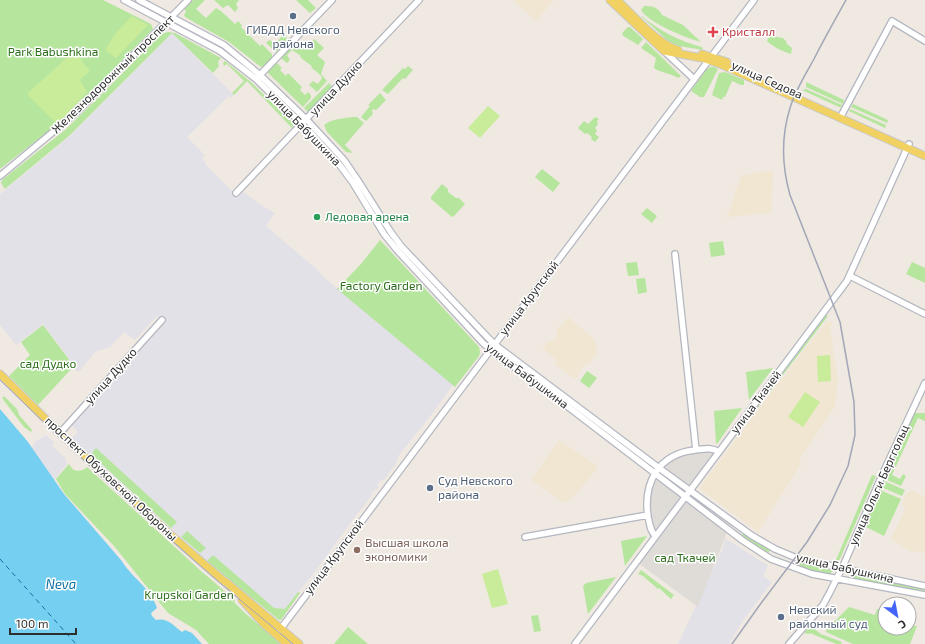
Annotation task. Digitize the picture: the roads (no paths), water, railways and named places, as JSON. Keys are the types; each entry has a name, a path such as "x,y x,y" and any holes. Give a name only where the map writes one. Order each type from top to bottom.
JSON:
{"main road":[{"path":"610,0 664,51"},
{"name":"улица Седова","path":"617,0 668,47 710,58 720,64 908,146 925,156"},
{"name":"улица Седова","path":"664,51 710,58"},
{"name":"улица Седова","path":"908,146 925,151"},
{"name":"проспект Обуховской Обороны","path":"0,374 60,433 145,512 224,582 264,624 287,644"},
{"name":"проспект Обуховской Обороны","path":"224,582 244,596 300,644"}],"street":[{"name":"улица Бабушкина","path":"124,0 220,51 258,77 345,171 384,234 397,250 490,349 657,470 690,491 751,535 775,549 800,559 842,569 908,581 925,586"},
{"name":"улица Бабушкина","path":"139,0 224,45 307,120 344,160 401,246 494,344 657,470 686,497 742,540 771,558 812,574 925,595"},
{"name":"Железнодорожный проспект","path":"0,176 68,121 188,0"},
{"path":"258,77 332,0"},
{"name":"улица Дудко","path":"236,193 307,120 419,0"},
{"name":"улица Крупской","path":"276,635 754,0"},
{"path":"841,116 892,21 925,41"},
{"path":"664,51 694,79"},
{"name":"улица Ткачей","path":"575,644 686,497 716,451 850,276 908,146"},
{"path":"675,254 696,450"},
{"path":"850,276 925,314"},
{"name":"улица Дудко","path":"60,433 162,320"},
{"name":"улица Ольги Берггольц","path":"788,644 823,604 837,579 883,472 925,383"},
{"path":"656,536 652,531 648,515 648,494 651,481 657,470 675,455 696,450 716,451"},
{"path":"525,537 648,515"},
{"path":"771,558 775,549"},
{"path":"793,567 800,559"}],"water":[{"name":"Neva","path":"0,409 28,442 64,494 150,594 157,608 151,613 152,616 156,620 160,619 167,621 182,632 185,630 192,633 202,644 0,644"}],"tram line":[{"path":"0,380 146,517 220,583 293,644"}],"railway":[{"path":"732,644 807,542 830,505 848,466 855,435 854,402 840,322 790,195 784,163 785,130 790,108 804,77 846,0"}],"place":[{"name":"ГИБДД Невского района","path":"293,16"},
{"name":"Кристалл","path":"713,32"},
{"name":"Ледовая арена","path":"317,217"},
{"name":"Суд Невского района","path":"430,488"},
{"name":"Высшая школа экономики","path":"357,550"},
{"name":"Невский районный суд","path":"781,617"}],"park label":[{"name":"Park Babushkina","path":"53,52"},
{"name":"Factory Garden","path":"381,286"},
{"name":"сад Дудко","path":"48,364"},
{"name":"сад Ткачей","path":"685,558"},
{"name":"Krupskoi Garden","path":"189,595"}]}
